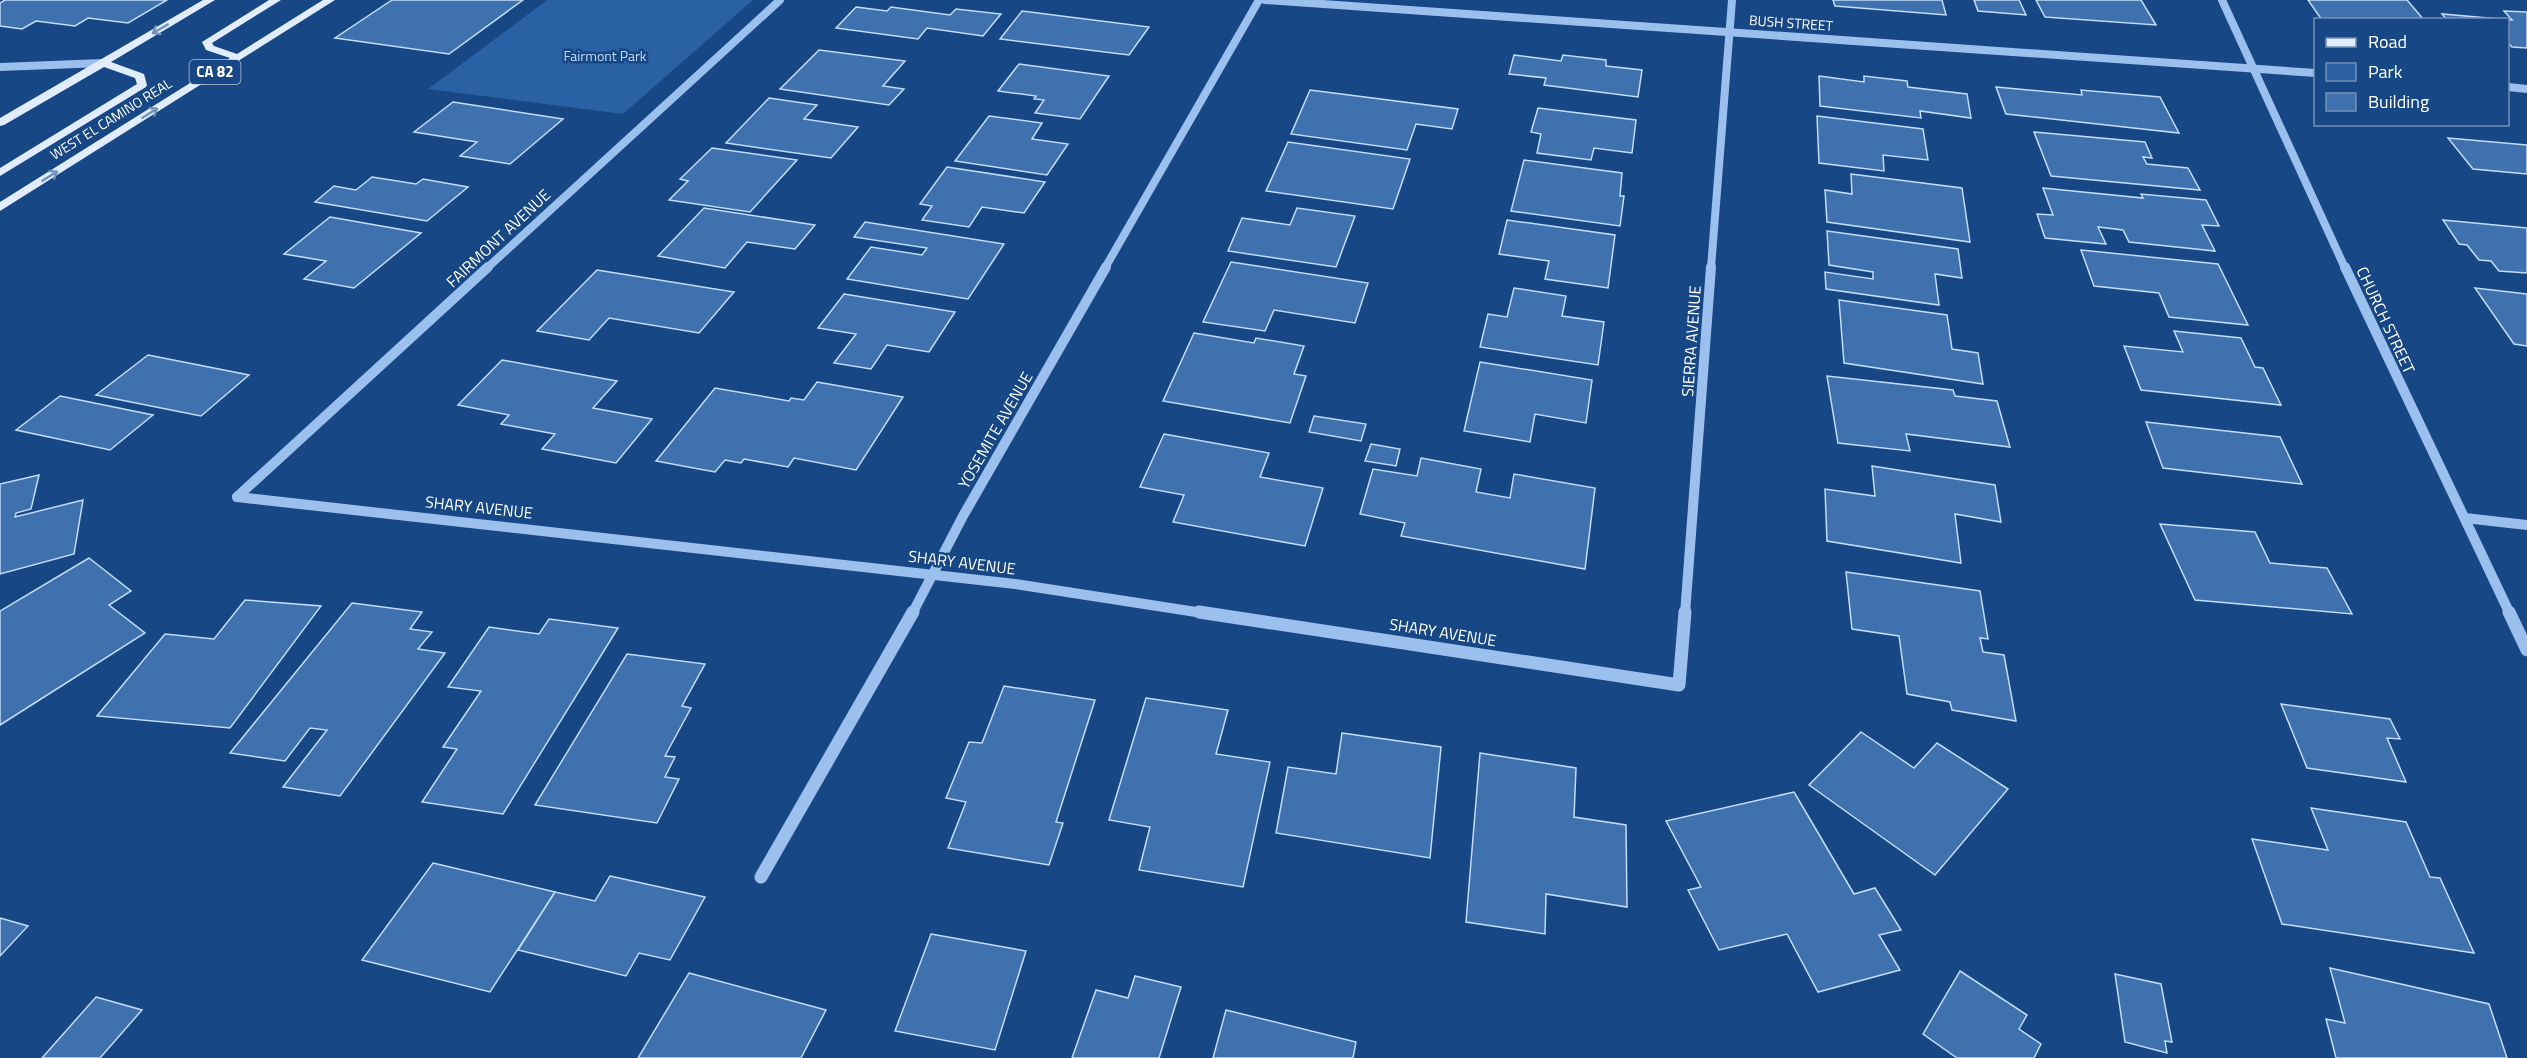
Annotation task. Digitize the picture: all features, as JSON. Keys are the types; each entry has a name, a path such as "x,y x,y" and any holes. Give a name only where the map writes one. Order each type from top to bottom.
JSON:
{"main road":[{"path":"0,123 210,0"},
{"path":"238,58 210,48 207,42 276,0"},
{"name":"WEST EL CAMINO REAL","path":"0,207 330,0"},
{"path":"0,173 142,85 140,76 103,63"}],"street":[{"name":"FAIRMONT AVENUE","path":"237,497 780,0"},
{"name":"YOSEMITE AVENUE","path":"761,877 934,575 963,516 1259,0"},
{"name":"BUSH STREET","path":"1264,0 2314,72"},
{"name":"SIERRA AVENUE","path":"1679,685 1732,0"},
{"name":"CHURCH STREET","path":"2222,0 2363,307 2527,650"},
{"path":"0,67 103,63"},
{"path":"2509,87 2527,89"},
{"name":"SHARY AVENUE","path":"237,497 1015,584 1679,685"},
{"path":"2465,518 2527,525"}],"green space":[{"name":"Fairmont Park","path":"547,0 753,0 623,114 428,89"}],"building":[{"path":"5,0 167,0 128,23 88,18 75,26 36,21 22,29 0,26 0,3"},
{"path":"392,0 523,0 449,54 335,38"},
{"path":"1833,0 1942,0 1946,15 1835,6"},
{"path":"1974,0 2019,0 2026,15 1978,11"},
{"path":"2036,0 2141,0 2156,25 2045,17"},
{"path":"2308,0 2407,0 2422,18 2321,18"},
{"path":"856,7 887,11 891,7 950,15 956,9 1001,14 983,36 927,28 918,39 836,28"},
{"path":"1022,11 1149,27 1129,55 1000,39"},
{"path":"2504,11 2527,12 2527,48 2512,47 2509,44 2509,20 2512,20"},
{"path":"2442,14 2489,18 2445,18"},
{"path":"819,50 905,61 883,86 904,89 889,105 780,89"},
{"path":"1514,55 1561,61 1563,55 1606,60 1606,66 1642,70 1638,97 1544,85 1546,78 1509,74"},
{"path":"1019,64 1109,76 1080,119 1035,113 1044,100 1034,99 1036,96 998,91"},
{"path":"1819,76 1864,82 1864,76 1907,81 1908,87 1967,94 1971,118 1920,111 1921,118 1820,106"},
{"path":"1996,87 2082,95 2081,90 2160,97 2179,133 2006,114"},
{"path":"1310,90 1458,109 1452,129 1416,124 1407,150 1291,134"},
{"path":"769,98 817,105 804,119 858,127 831,158 726,143"},
{"path":"453,102 563,119 510,164 460,156 477,142 414,132"},
{"path":"1538,108 1636,120 1632,153 1594,148 1591,160 1537,153 1541,134 1531,132"},
{"path":"989,116 1042,123 1032,139 1068,144 1047,175 955,161"},
{"path":"1817,116 1923,129 1928,160 1883,155 1884,171 1819,163"},
{"path":"2034,132 2145,142 2152,158 2143,157 2147,164 2188,168 2200,190 2051,176"},
{"path":"2448,138 2527,145 2527,174 2473,169"},
{"path":"1288,142 1410,159 1393,209 1266,191"},
{"path":"712,148 797,160 750,212 669,200 688,181 680,179"},
{"path":"1524,160 1622,173 1620,196 1624,196 1620,226 1511,211"},
{"path":"947,167 1045,182 1024,213 982,207 969,227 922,220 932,206 920,204"},
{"path":"1851,174 1962,188 1970,242 1827,222 1825,190 1852,194"},
{"path":"372,177 416,184 423,179 468,187 427,221 315,202 334,186 356,190"},
{"path":"2043,188 2143,198 2141,194 2206,200 2219,226 2202,225 2215,251 2129,242 2123,230 2098,227 2106,244 2045,238 2037,214 2053,215"},
{"path":"704,208 815,225 795,249 747,242 725,268 658,256"},
{"path":"1297,208 1355,216 1336,267 1228,251 1242,218 1290,225"},
{"path":"330,217 421,233 354,288 304,279 326,261 284,254"},
{"path":"1507,220 1615,235 1608,288 1545,279 1549,261 1499,254"},
{"path":"2443,220 2527,228 2527,273 2499,271 2491,261 2479,260 2467,245 2459,244"},
{"path":"865,222 1004,244 968,299 847,279 871,247 922,255 927,248 854,237"},
{"path":"1827,231 1958,249 1962,278 1935,274 1939,305 1826,289 1825,272 1873,279 1873,272 1829,265"},
{"path":"2081,250 2218,264 2248,325 2169,317 2159,293 2094,286"},
{"path":"1231,262 1368,283 1355,323 1274,310 1265,331 1203,322"},
{"path":"597,270 734,292 699,333 609,318 589,340 537,331"},
{"path":"1514,288 1566,296 1562,316 1604,322 1598,365 1480,347 1488,314 1507,317"},
{"path":"2475,288 2527,294 2527,346 2514,344"},
{"path":"844,294 955,312 929,352 887,345 871,369 834,363 856,334 818,328"},
{"path":"1839,300 1947,315 1952,349 1978,353 1983,384 1844,363"},
{"path":"2174,331 2241,338 2255,367 2263,368 2281,405 2141,390 2124,346 2183,352"},
{"path":"1194,333 1254,343 1256,338 1304,346 1294,374 1306,376 1290,423 1163,401"},
{"path":"148,355 249,375 201,416 96,395"},
{"path":"502,360 617,381 593,408 652,419 616,463 542,449 555,434 501,424 509,415 458,405"},
{"path":"1480,362 1592,380 1586,423 1535,414 1530,442 1464,431"},
{"path":"1827,376 1953,390 1955,396 1997,401 2010,447 1906,434 1910,451 1838,443"},
{"path":"817,382 903,397 856,470 794,458 788,467 744,459 741,463 725,460 715,472 656,461 715,388 789,401 791,398 804,400"},
{"path":"60,396 153,415 110,450 16,430"},
{"path":"1314,416 1366,424 1361,441 1309,432"},
{"path":"2146,422 2280,437 2302,484 2163,468"},
{"path":"1164,434 1269,453 1260,477 1323,488 1305,546 1173,522 1184,495 1140,487"},
{"path":"1371,444 1400,449 1396,466 1365,461"},
{"path":"1421,458 1481,469 1476,492 1510,498 1514,474 1595,488 1585,569 1401,536 1405,523 1360,514 1373,469 1417,476"},
{"path":"1872,466 1995,485 2001,522 1955,514 1961,563 1827,541 1825,489 1875,496"},
{"path":"39,475 31,509 16,513 15,517 83,500 74,554 0,574 0,484"},
{"path":"2160,524 2255,532 2270,563 2327,568 2352,614 2195,600"},
{"path":"89,558 131,591 109,605 145,633 0,725 0,611"},
{"path":"1846,572 1980,591 1988,639 1980,638 1983,652 2004,655 2016,721 1952,710 1950,702 1907,694 1899,636 1852,629"},
{"path":"245,600 321,606 230,728 97,716 165,634 214,639"},
{"path":"352,603 422,612 410,629 432,632 418,649 445,653 340,796 283,787 327,730 310,728 285,761 230,753"},
{"path":"549,619 618,628 503,814 422,802 457,749 443,747 481,691 448,687 489,627 539,634"},
{"path":"627,654 705,664 682,706 691,708 665,756 675,757 665,777 679,779 657,823 535,805"},
{"path":"1004,686 1095,700 1056,822 1063,823 1049,865 948,848 966,802 946,798 969,742 982,743"},
{"path":"1146,698 1228,710 1216,754 1270,762 1243,887 1139,870 1150,827 1109,820"},
{"path":"2281,704 2390,719 2400,739 2387,738 2406,782 2307,768"},
{"path":"1861,732 1914,768 1937,743 2008,789 1935,875 1809,785"},
{"path":"1342,733 1441,747 1430,858 1276,833 1288,767 1336,774"},
{"path":"1480,753 1576,768 1574,817 1626,825 1627,907 1546,894 1545,934 1466,922"},
{"path":"1794,792 1854,894 1875,888 1901,930 1879,935 1900,970 1818,992 1787,934 1719,950 1688,890 1701,887 1666,821"},
{"path":"2311,808 2406,822 2430,877 2440,878 2474,953 2282,924 2252,839 2328,850"},
{"path":"433,863 555,892 490,992 362,960"},
{"path":"610,876 705,897 670,960 639,953 626,976 518,950 555,892 595,901"},
{"path":"0,918 28,926 0,956"},
{"path":"931,934 1026,951 995,1050 895,1031"},
{"path":"2330,968 2489,1004 2507,1058 2336,1058 2326,1019 2345,1023"},
{"path":"1960,971 2027,1015 2019,1029 2041,1044 2034,1058 1957,1058 1923,1034"},
{"path":"689,973 826,1010 801,1058 638,1058"},
{"path":"2115,974 2161,984 2172,1042 2165,1041 2167,1053 2125,1042"},
{"path":"1135,976 1181,987 1159,1058 1072,1058 1096,990 1128,998"},
{"path":"96,997 142,1010 100,1058 42,1058"},
{"path":"1226,1010 1356,1042 1353,1058 1213,1058"}]}
